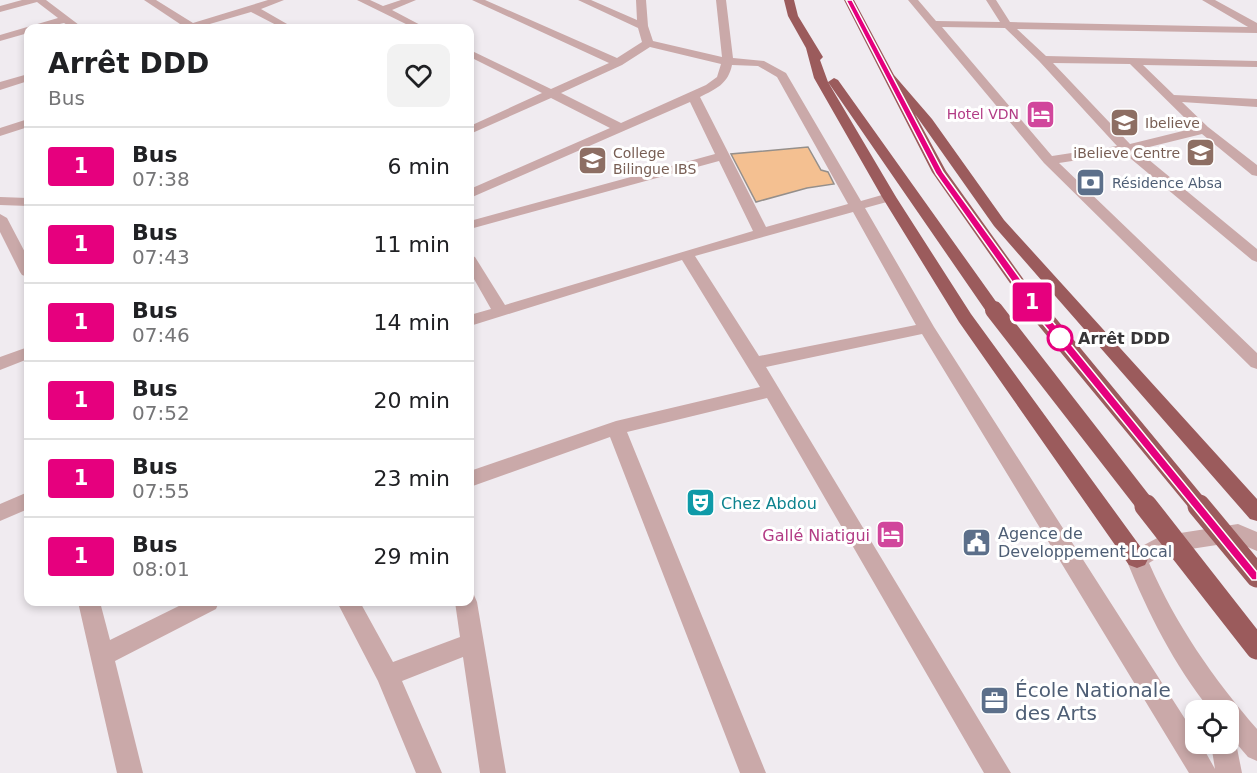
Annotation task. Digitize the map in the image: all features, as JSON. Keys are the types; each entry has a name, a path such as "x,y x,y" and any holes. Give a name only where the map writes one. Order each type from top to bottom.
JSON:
{"highway":[{"path":"789,0 793,16 811,49 994,310 1257,648"},
{"path":"849,0 939,172 1039,312 1257,576"},
{"path":"811,49 820,78 889,197 965,318 1137,559"},
{"path":"891,78 928,122 999,222 1257,513"}],"street":[{"path":"0,9 34,0"},
{"path":"40,0 73,24"},
{"path":"149,0 184,24"},
{"path":"202,24 277,0"},
{"path":"362,0 412,24"},
{"path":"382,10 411,0"},
{"path":"477,0 618,63"},
{"path":"583,0 597,3 643,26"},
{"path":"641,0 643,26 648,43"},
{"path":"474,192 693,96 724,77 727,37 721,0"},
{"path":"913,0 1049,160 1257,363"},
{"path":"991,0 1007,25 1126,149 1255,254"},
{"path":"1206,0 1257,28"},
{"path":"252,8 282,24"},
{"path":"48,24 66,19"},
{"path":"933,24 1257,28"},
{"path":"0,38 24,31"},
{"path":"474,128 618,63 648,43 726,62 753,61 771,67 782,75 855,207 926,328 1204,773"},
{"path":"474,55 619,127"},
{"path":"1042,59 1257,64"},
{"path":"1133,61 1204,130 1257,172"},
{"path":"0,86 24,78"},
{"path":"693,96 762,234"},
{"path":"1171,98 1256,104"},
{"path":"0,132 24,124"},
{"path":"1049,160 1126,149 1204,130"},
{"path":"0,132 24,134"},
{"path":"474,224 721,156"},
{"path":"474,320 686,254 889,197"},
{"path":"0,201 24,202"},
{"path":"0,218 24,264"},
{"path":"686,254 771,391 999,773"},
{"path":"474,267 501,311"},
{"path":"754,363 926,328"},
{"path":"0,364 24,355"},
{"path":"474,478 616,428 771,391"},
{"path":"616,428 753,773"},
{"path":"0,513 24,502"},
{"path":"1216,700 1175,642 1152,597 1137,559 1161,545 1251,535"},
{"path":"91,606 130,773"},
{"path":"102,656 200,606"},
{"path":"350,606 387,675 429,773"},
{"path":"467,606 493,773"},
{"path":"387,675 472,644"},
{"path":"1239,728 1257,748"},
{"path":"1226,754 1229,773"}],"building":[{"path":"808,147 821,170 828,172 834,184 807,188 756,202 731,154"}],"bus line":[{"name":"1","path":"849,0 939,172 1039,312 1257,576"}],"place":[{"name":"Hotel VDN","path":"1040,114"},
{"name":"Ibelieve","path":"1124,123"},
{"name":"iBelieve Centre","path":"1201,153"},
{"name":"College Bilingue IBS","path":"592,161"},
{"name":"Résidence Absa","path":"1091,183"},
{"name":"Arrêt DDD","path":"1060,338"},
{"name":"Chez Abdou","path":"700,503"},
{"name":"Gallé Niatigui","path":"891,535"},
{"name":"Agence de Developpement Local","path":"977,542"},
{"name":"École Nationale des Arts","path":"994,701"}]}
